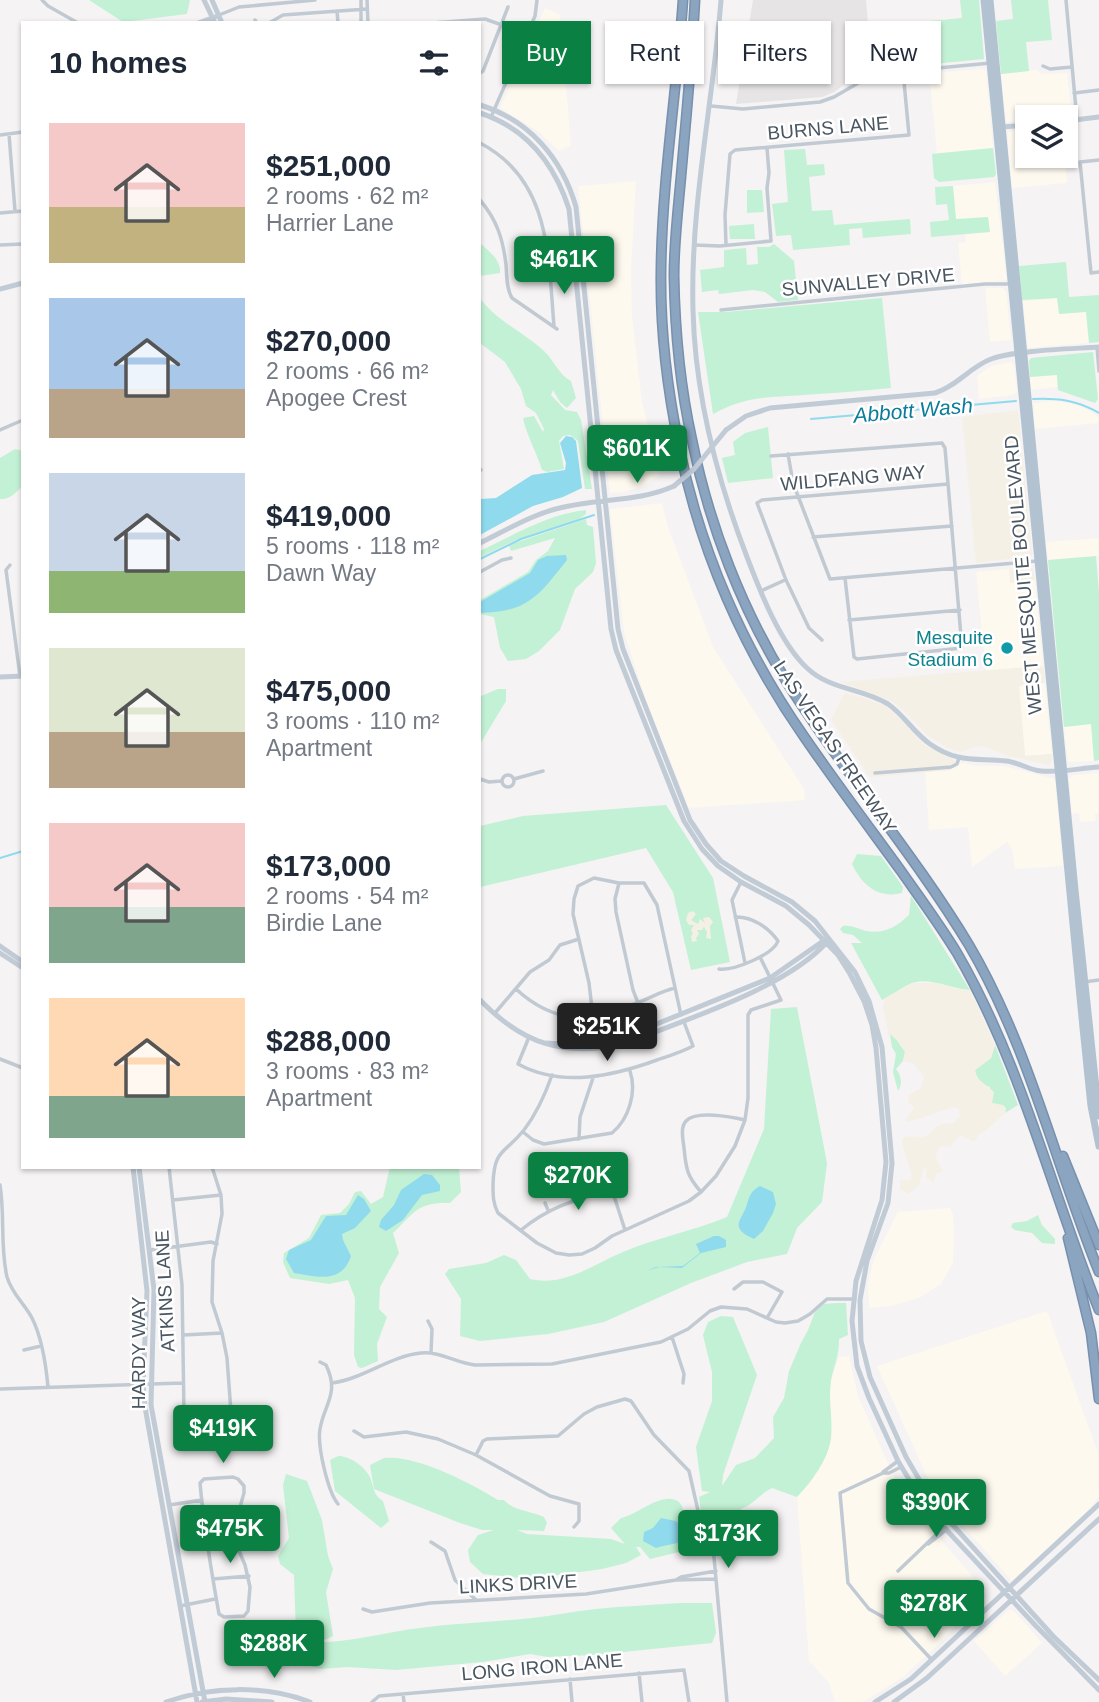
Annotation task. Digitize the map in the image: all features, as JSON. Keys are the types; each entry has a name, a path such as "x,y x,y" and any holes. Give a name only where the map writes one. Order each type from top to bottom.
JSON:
{"highway":[{"name":"LAS VEGAS FREEWAY","path":"683,0 662,237 662,308 671,408 698,519 733,612 774,690 803,735 933,915 999,1034 1099,1310"},
{"name":"LAS VEGAS FREEWAY","path":"695,0 674,274 679,358 692,441 703,487 730,566 766,643 816,726 944,906 969,946 1010,1028 1034,1088 1099,1272"},
{"path":"1034,1088 1099,1245"},
{"path":"1053,1181 1086,1307 1099,1399"}],"main road":[{"path":"204,0 215,19"},
{"path":"212,0 215,19"},
{"path":"721,0 694,245 693,311 698,376 710,433 738,535 761,591 789,646 809,671 827,682 888,705 928,743 959,758 1007,761 1040,771 1099,767"},
{"name":"WEST MESQUITE BOULEVARD","path":"984,0 993,63"},
{"name":"WEST MESQUITE BOULEVARD","path":"990,0 1010,250 1086,1030 1091,1106 1099,1146"},
{"path":"481,105 517,122 544,144 562,171 572,193 576,207 618,629 623,649 690,820 721,860 792,902 815,920 850,974 872,1024 886,1161 882,1200 861,1261 853,1299 853,1344 859,1373 900,1464 926,1508 1008,1591"},
{"path":"481,113 521,134 537,149 561,186 569,209 611,629 616,650 684,821 702,849 718,866 741,883 786,906 826,940 856,972 869,1001 882,1047 892,1163 884,1216 867,1261 860,1300 861,1341 877,1393 908,1461 933,1503 1046,1636 1099,1690"},
{"path":"1078,120 1099,117"},
{"path":"999,127 1015,126"},
{"path":"0,289 21,284"},
{"path":"578,301 585,328 589,331"},
{"path":"481,543 540,514 564,507 643,497 674,486 694,468 726,429 746,416 770,408 935,393 953,386 986,361 1020,354 1098,347"},
{"path":"0,677 21,676"},
{"path":"481,1001 494,1014 529,1037 553,1047 601,1049 624,1044 771,980 809,958 826,940"},
{"path":"0,946 21,961"},
{"path":"0,953 21,967"},
{"name":"WEST MESQUITE BOULEVARD","path":"1086,1030 1099,1116"},
{"name":"HARDY WAY","path":"133,1169 154,1290 151,1405 180,1605 198,1702"},
{"name":"HARDY WAY","path":"139,1169 147,1251 143,1385 149,1436 187,1604 205,1702"},
{"path":"900,1464 908,1461"},
{"path":"875,1702 911,1679 1099,1504"},
{"path":"894,1702 928,1678 1099,1519"},
{"path":"1014,1598 1099,1680"},
{"path":"1046,1636 1049,1635 1060,1642"},
{"path":"166,1702 204,1693 264,1691 310,1702"},
{"path":"198,1702 226,1699 272,1702"}],"street":[{"path":"42,0 74,21"},
{"path":"215,19 239,7 315,0"},
{"path":"361,0 361,21"},
{"path":"366,0 368,21"},
{"path":"533,21 537,0"},
{"path":"1066,0 1075,105"},
{"path":"503,21 508,7"},
{"path":"272,21 283,15 367,9"},
{"path":"337,11 338,21"},
{"path":"458,21 485,19 502,24 481,72"},
{"path":"941,68 993,63"},
{"path":"1043,66 1050,69 1072,67"},
{"path":"491,117 505,84"},
{"path":"710,106 743,109 820,102 857,84"},
{"name":"BURNS LANE","path":"726,245 724,215 730,154 735,150 909,135 904,84"},
{"path":"1074,93 1099,90"},
{"path":"0,135 21,132"},
{"path":"9,134 15,211"},
{"path":"481,144 504,158 515,169 539,211 547,243 555,327 512,298 508,291 504,248 499,228 481,201"},
{"path":"694,245 771,242 766,148"},
{"path":"1099,160 1080,162 1091,273 1099,272"},
{"path":"0,213 21,211"},
{"path":"0,245 21,244"},
{"name":"SUNVALLEY DRIVE","path":"721,310 1014,284"},
{"path":"1098,347 1099,371"},
{"path":"0,430 21,421"},
{"path":"771,456 942,443 945,448 962,648 857,659 854,657 845,578"},
{"path":"788,454 798,496 830,579 1041,561"},
{"name":"WILDFANG WAY","path":"786,580 757,507 757,503 762,500 948,484"},
{"path":"813,537 952,526"},
{"path":"481,571 511,558"},
{"path":"10,565 6,570 21,676"},
{"path":"761,591 786,580 809,628 822,640"},
{"path":"849,620 960,610"},
{"path":"875,773 951,767 957,764 959,758"},
{"path":"514,779 542,771"},
{"path":"501,781 502,777 508,774 514,779"},
{"path":"481,779 501,781"},
{"path":"501,781 505,787 509,787 514,783 514,779"},
{"path":"529,1037 518,1063 552,1075 593,1078 630,1070 693,1046 682,1017 656,905 644,883 619,883 594,878 578,886 573,914 580,939 593,1017"},
{"path":"619,883 615,899 616,912 638,1003"},
{"path":"741,883 732,900 745,963"},
{"path":"719,969 727,970 760,957 776,946 778,941 763,926 748,918 735,917"},
{"path":"494,1014 530,972 549,960 560,945 580,939"},
{"path":"552,1075 536,1112 523,1132 496,1160 493,1171 494,1206 498,1213 537,1243 556,1253 582,1254 625,1230 689,1201 716,1176 735,1146 745,1120 748,1098 748,1015 751,1010 781,1000 760,957"},
{"path":"1081,982 1099,980"},
{"path":"516,989 537,1006 552,1013 593,1017 612,1013 661,991 675,988"},
{"path":"0,1059 21,1067"},
{"path":"523,1132 544,1144 611,1133 621,1126 629,1109 633,1090 630,1070"},
{"path":"579,1139 580,1117 593,1078"},
{"path":"701,1192 686,1170 682,1130 685,1122 691,1118 716,1115 745,1120"},
{"name":"ATKINS LANE","path":"169,1169 179,1247 183,1310 184,1414 231,1413"},
{"path":"213,1169 221,1195 222,1214 213,1261 212,1302 227,1357 231,1413 247,1412 251,1407"},
{"path":"0,1185 3,1274 15,1297 33,1320 41,1346 48,1387"},
{"path":"521,1230 548,1210 568,1201 610,1192 625,1230"},
{"path":"173,1200 221,1195"},
{"path":"545,1203 548,1210"},
{"path":"147,1251 217,1244"},
{"path":"734,1289 743,1282 763,1282 782,1292 767,1318"},
{"path":"331,1383 348,1381 409,1355 431,1353 465,1364 537,1365 661,1342 688,1329 710,1311 722,1307 747,1309 785,1323 798,1321 827,1299 860,1300"},
{"path":"428,1321 432,1329 431,1353"},
{"path":"183,1335 222,1333"},
{"path":"672,1337 684,1374 683,1383"},
{"path":"24,1350 41,1346"},
{"path":"320,1362 326,1365 331,1383 330,1403 319,1434 331,1496 338,1504"},
{"path":"0,1390 182,1383"},
{"path":"476,1455 483,1441 487,1439 558,1436 584,1414 625,1399 631,1401 654,1435 689,1471 699,1515 714,1557 727,1702"},
{"path":"354,1431 364,1437 398,1432 422,1435 453,1444 550,1496 579,1504 579,1521 575,1527"},
{"path":"900,1464 887,1467 883,1473 840,1493 848,1583 869,1609 901,1628 932,1660"},
{"path":"233,1477 244,1486 238,1521 237,1546 249,1576 248,1611 244,1616 224,1616 219,1614 204,1524 200,1483 204,1479 233,1477"},
{"path":"165,1505 202,1500"},
{"path":"204,1524 238,1521"},
{"path":"898,1571 945,1528"},
{"path":"431,1542 445,1551 455,1580 476,1600"},
{"name":"LINKS DRIVE","path":"676,1580 716,1571"},
{"path":"704,1572 705,1580"},
{"path":"213,1579 249,1576"},
{"name":"LINKS DRIVE","path":"363,1609 372,1612 430,1603 586,1594 676,1580 716,1579"},
{"path":"180,1605 216,1599"},
{"name":"LONG IRON LANE","path":"372,1702 379,1696 684,1670 689,1702"},
{"path":"639,1673 642,1702"},
{"path":"570,1679 572,1702"},
{"path":"402,1694 404,1702"}],"shaded area":[{"path":"753,0 866,0 868,21 845,21 845,84 822,97 736,104 739,84 831,84 831,21 750,21"},
{"path":"545,8 560,15 561,21 539,21"},
{"path":"1036,70 1042,74 1067,73 1071,105 1015,105 1015,121 1006,122 1001,74"},
{"path":"986,71 993,148 937,153 930,84 941,84 941,72"},
{"path":"511,84 566,84 571,145 559,151 539,132 500,108"},
{"path":"1015,131 1015,168 1066,168 1067,183 1012,188 1008,132"},
{"path":"636,181 631,269 632,317 642,402 660,475 645,485 610,493 578,186"},
{"path":"995,182 1007,280 962,285 958,243 966,242 965,234 990,232 988,217 956,220 953,186"},
{"path":"985,288 1003,288 1006,291 1011,340 990,342"},
{"path":"1058,298 1086,312 1089,343 1028,348 1023,301"},
{"path":"1011,362 1014,365 1017,392 1013,395 979,399 977,376 991,366"},
{"path":"1057,375 1058,387 1031,390 1030,377"},
{"path":"1053,401 1087,409 1099,417 1099,423 1035,429 1033,403"},
{"path":"662,503 668,527 713,647 804,789 805,800 689,808 645,698 624,632 610,509"},
{"path":"1099,538 1099,556 1048,560 1046,542"},
{"path":"1009,569 1010,582 1035,580 1043,666 986,671 976,572"},
{"path":"1045,683 1052,754 1025,756 1019,685"},
{"path":"1091,724 1094,761 1068,762 1064,727"},
{"path":"958,762 977,766 1004,766 1055,779 1063,866 1015,869 1012,849 1007,842 972,867 968,827 929,830 925,772 950,770 950,766"},
{"path":"1099,773 1099,814 1095,814 1096,821 1080,822 1079,813 1072,814 1069,779 1073,775"},
{"path":"950,1208 953,1215 953,1263 941,1284 919,1298 891,1306 869,1308 868,1284 874,1259 898,1212"},
{"path":"1047,1311 1099,1456 1099,1497 1081,1519 1012,1581 964,1527 930,1483 877,1366"},
{"path":"849,1356 858,1396 897,1484 917,1512 986,1592 941,1642 903,1677 863,1702 835,1702 829,1683 809,1661 797,1497 810,1483 832,1438 829,1410 831,1380 839,1357"},
{"path":"1009,1610 1014,1611 1042,1643 1005,1676 974,1641"}],"green space":[{"path":"89,0 190,0 187,14 121,21"},
{"path":"960,0 979,0 984,59 941,63 941,21 931,21 962,18"},
{"path":"1011,0 1048,0 1052,40 1026,42 1029,71 1001,74 996,21 1013,19"},
{"path":"993,148 996,174 994,177 939,182 934,178 932,154"},
{"path":"805,149 807,165 824,164 825,175 809,177 812,211 832,210 834,225 910,219 911,234 863,238 862,228 849,229 850,245 793,250 791,235 776,236 772,204 788,202 784,150"},
{"path":"953,186 956,219 988,217 990,232 931,237 930,222 949,220 947,204 936,205 935,187"},
{"path":"747,190 762,190 764,212 747,213"},
{"path":"754,224 755,239 730,239 729,226"},
{"path":"481,244 497,260 500,273 481,276"},
{"path":"774,244 794,261 798,300 778,302 765,292 753,290 719,294 718,290 702,292 700,270 724,267 724,250 746,248 747,265 758,264 757,247"},
{"path":"1066,262 1069,297 1099,295 1099,342 1089,343 1086,312 1059,314 1057,298 1022,300 1019,266"},
{"path":"882,298 891,388 757,398 737,403 713,414 698,312 726,312"},
{"path":"481,299 502,320 545,352 571,381 576,398 567,408 553,390 551,395 565,410 577,412 581,420 592,489 585,489 578,441 570,435 563,436 559,441 564,469 547,472 542,470 523,418 534,416 543,432 544,429 536,413 526,406 521,389 505,362 481,344"},
{"path":"1093,352 1098,399 1095,403 1058,390 1057,375 1030,377 1031,358"},
{"path":"768,427 773,478 728,483 722,458 735,455 733,442 745,433"},
{"path":"15,449 21,450 21,487 4,499 0,499 0,458"},
{"path":"586,510 586,514 579,519 516,540 481,557 481,551 532,526"},
{"path":"586,519 587,525 593,527 596,563 593,572 575,589 560,630 539,651 526,659 508,661 500,648 494,617 481,614 481,599 528,572 536,560 548,551 555,538 511,551 509,545"},
{"path":"1096,556 1099,592 1099,760 1094,761 1091,724 1064,727 1048,560"},
{"path":"498,689 506,689 506,701 481,742 481,696"},
{"path":"666,805 713,878 730,962 691,970 673,892 646,848 481,887 481,826 523,816"},
{"path":"857,854 881,856 903,887 902,893 885,894 866,884 852,864"},
{"path":"911,896 970,990 933,982 919,982 912,983 882,1000 851,943 862,943 840,929 846,926 873,932 890,929 909,915"},
{"path":"797,1007 827,1163 822,1202 797,1228 787,1254 747,1262 691,1283 604,1322 548,1334 480,1341 460,1336 461,1299 445,1274 449,1269 486,1263 504,1255 516,1260 530,1279 555,1280 578,1273 636,1247 727,1217 764,1129 771,1009"},
{"path":"890,1034 905,1052 903,1061 896,1069 901,1080 898,1091 893,1072 896,1054"},
{"path":"995,1045 1018,1105 1005,1113 1006,1108 992,1103 990,1087 980,1081 975,1070 991,1058"},
{"path":"390,1169 459,1169 461,1192 450,1203 430,1204 417,1210 393,1233 399,1253 380,1287 379,1309 387,1317 377,1344 378,1361 362,1368 358,1367 354,1355 355,1298 348,1280 329,1284 290,1278 283,1262 284,1253 309,1238 321,1215 340,1213 355,1192 361,1191 371,1204 383,1197"},
{"path":"1038,1215 1042,1225 1055,1239 1055,1244 1042,1243 1032,1233 1011,1227 1013,1223 1027,1221"},
{"path":"846,1303 848,1335 839,1339 830,1388 830,1444 814,1477 797,1497 772,1488 741,1509 740,1516 732,1521 745,1522 747,1530 737,1533 727,1528 711,1533 701,1514 699,1497 710,1492 702,1491 696,1447 712,1401 712,1372 703,1335 708,1322 721,1316 733,1317 757,1375 723,1475 722,1486 736,1465 755,1458 774,1438 773,1417 784,1398 789,1371 815,1312 824,1304"},
{"path":"338,1456 356,1462 370,1477 376,1494 383,1501 389,1521 381,1528 335,1491 330,1460"},
{"path":"384,1458 411,1460 427,1465 498,1500 544,1517 547,1523 544,1531 517,1530 527,1534 611,1539 625,1544 611,1528 621,1518 658,1501 673,1499 679,1502 696,1526 704,1546 650,1559 640,1547 636,1547 641,1555 626,1563 529,1579 483,1574 470,1562 468,1550 478,1535 494,1530 482,1530 460,1523 374,1489 370,1465"},
{"path":"286,1474 307,1481 322,1520 333,1569 326,1592 333,1636 324,1640 310,1640 296,1635 294,1575 280,1564 278,1556 289,1538 283,1485"},
{"path":"681,1603 712,1603 716,1633 712,1643 593,1655 548,1657 530,1654 483,1662 396,1670 347,1667 320,1669 301,1663 295,1654 294,1641 341,1641 434,1626"}],"sand":[{"path":"1018,410 1032,556 976,563 962,417"},
{"path":"1032,567 1035,580 1010,583 1010,569"},
{"path":"1040,666 1044,669 1045,683 1019,686 1025,756 1052,754 1049,765 1009,756 985,747 976,746 961,752 948,748 928,736 890,700 840,682"},
{"path":"845,693 885,706 924,745 958,762 950,766 951,770 870,777 831,720"},
{"path":"693,911 696,914 691,920 698,924 700,919 705,923 703,918 709,917 713,922 710,926 711,939 706,938 704,927 697,930 697,941 692,942 691,930 694,925 689,925 686,920 688,913"},
{"path":"913,983 938,983 970,990 995,1045 991,1058 975,1070 976,1077 994,1092 992,1103 1006,1108 1005,1113 980,1133 974,1142 960,1135 950,1147 940,1146 935,1156 943,1171 936,1174 934,1182 926,1178 927,1169 924,1168 919,1185 909,1194 900,1189 900,1180 910,1180 912,1176 902,1139 906,1136 927,1136 937,1126 954,1123 960,1116 959,1109 953,1107 905,1121 914,1108 908,1101 909,1095 921,1088 924,1077 913,1063 903,1061 905,1052 890,1034 889,1037 883,1007 885,998"}],"water":[{"path":"566,436 576,441 582,488 533,506 481,534 481,499 496,498 532,475 565,470 566,463 560,443"},
{"path":"566,555 567,560 540,592 522,605 497,612 481,613 481,601 530,573 538,560 547,556"},
{"path":"424,1174 432,1175 440,1185 440,1191 422,1195 403,1220 386,1231 379,1227 401,1190"},
{"path":"760,1186 773,1192 776,1204 763,1231 754,1239 741,1231 739,1223 751,1193"},
{"path":"358,1195 364,1199 371,1211 355,1228 342,1234 351,1256 347,1265 335,1275 311,1276 294,1273 286,1259 289,1250 311,1240 326,1216 346,1215"},
{"path":"714,1236 726,1240 726,1247 701,1253 682,1268 659,1267 646,1271 656,1267 683,1266 700,1253 696,1244"},
{"path":"661,1518 676,1521 686,1534 686,1539 656,1548 643,1541 644,1532 653,1528"}],"waterway":[{"name":"Abbott Wash","path":"1033,399 1067,401 1099,413"},
{"name":"Abbott Wash","path":"811,419 1016,401"},
{"name":"Abbott Wash","path":"481,559 521,539 594,515"},
{"path":"0,858 21,852"}],"place":[{"name":"Mesquite Stadium 6","path":"1007,648"}]}
